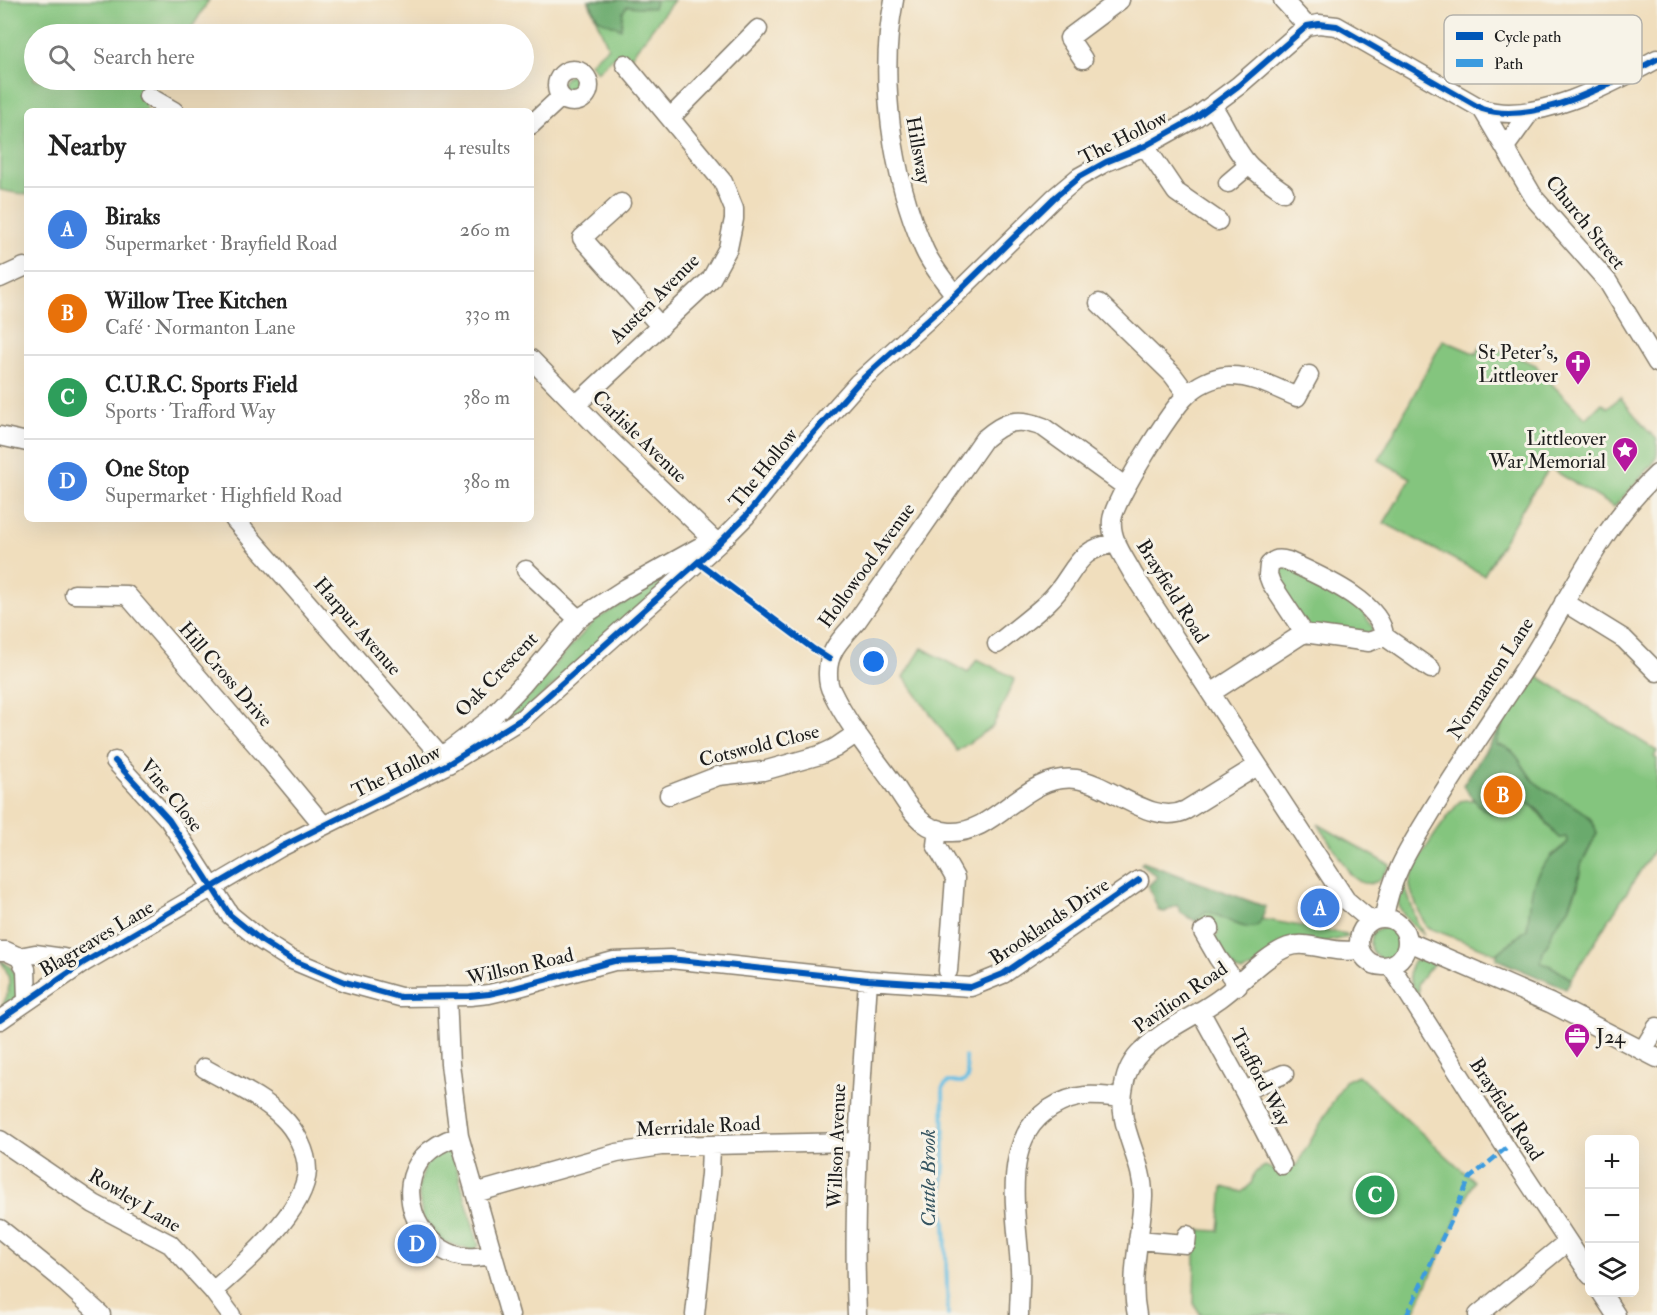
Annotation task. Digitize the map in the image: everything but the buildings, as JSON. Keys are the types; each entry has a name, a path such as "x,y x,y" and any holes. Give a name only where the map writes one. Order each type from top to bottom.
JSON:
{"street":[{"name":"Hillsway","path":"894,0 887,53 887,85 891,126 905,199 924,251 955,295"},
{"path":"1083,59 1068,38 1120,0"},
{"path":"1283,0 1307,26 1319,24 1336,26 1482,109 1508,114 1531,111 1566,101 1608,84"},
{"name":"The Hollow","path":"212,888 281,847 523,718 746,516 802,446 858,383 955,295 1054,198 1079,177 1106,162 1145,146 1195,118 1238,86 1307,26"},
{"path":"670,118 758,29"},
{"name":"Austen Avenue","path":"576,405 711,279 728,248 734,219 734,209 723,182 625,64"},
{"path":"148,96 169,108"},
{"path":"534,121 561,97"},
{"path":"1212,106 1249,165 1284,192"},
{"name":"Church Street","path":"1482,109 1535,199 1608,282 1657,363"},
{"path":"1504,147 1531,111"},
{"path":"1145,146 1176,192 1218,221"},
{"path":"1228,183 1249,165"},
{"path":"621,203 582,238 661,327"},
{"path":"0,278 24,267"},
{"path":"1099,303 1172,374 1187,394"},
{"name":"Carlisle Avenue","path":"534,362 716,542"},
{"name":"Brayfield Road","path":"1309,375 1297,397 1264,383 1228,376 1205,382 1187,394 1174,408 1126,487 1114,510 1112,534 1133,574 1346,900 1377,919"},
{"name":"Hollowood Avenue","path":"938,829 924,823 917,816 857,733 831,690 828,674 832,652 840,639 857,621 984,439 996,429 1008,423 1032,423 1052,432 1126,487"},
{"path":"0,436 24,441"},
{"name":"Normanton Lane","path":"1377,919 1392,880 1450,781 1531,659 1599,545 1657,474"},
{"name":"Harpur Avenue","path":"237,522 445,760"},
{"name":"Oak Crescent","path":"445,760 524,684 578,619 626,588 716,542"},
{"path":"997,644 1048,602 1080,560 1091,550 1117,543"},
{"path":"1304,633 1271,583 1268,575 1269,565 1274,561 1280,559 1288,561 1340,586 1374,613 1384,636 1431,669"},
{"path":"526,570 578,619"},
{"name":"Hill Cross Drive","path":"74,594 127,595 323,825"},
{"path":"1564,602 1624,639 1657,672"},
{"path":"1211,693 1304,633 1369,642 1384,636"},
{"name":"Cotswold Close","path":"669,795 718,776 763,771 820,755 857,733"},
{"name":"Vine Close","path":"115,761 169,820 212,888"},
{"path":"948,971 955,878 936,845 938,829 956,832 973,828 1038,786 1061,778 1092,784 1159,813 1174,815 1257,766"},
{"name":"Brooklands Drive","path":"868,980 962,988 980,984 1014,968 1139,880"},
{"name":"Blagreaves Lane","path":"0,1020 83,963 212,888"},
{"name":"Willson Road","path":"212,888 230,915 262,941 290,959 345,982 400,997 489,994 602,963 640,958 670,958 868,980"},
{"path":"1377,919 1398,923 1406,934 1407,941 1402,957 1390,965 1374,964 1360,950 1360,933 1377,919"},
{"path":"1210,928 1203,932 1238,986"},
{"path":"1407,941 1550,1003 1650,1054 1657,1027"},
{"name":"Pavilion Road","path":"1137,1315 1133,1287 1142,1186 1123,1119 1122,1098 1127,1076 1134,1061 1155,1039 1238,986 1275,954 1290,947 1306,945 1330,950 1360,950"},
{"path":"0,951 6,951 19,957 26,969 27,1000"},
{"path":"19,957 35,954 83,963"},
{"name":"Brayfield Road","path":"1390,965 1429,1029 1585,1268"},
{"name":"Willson Avenue","path":"857,1315 855,1262 857,1142 868,980"},
{"path":"447,996 450,1064 459,1136 510,1315"},
{"name":"Trafford Way","path":"1200,1011 1282,1165"},
{"path":"204,1068 257,1098 282,1116 300,1142 307,1168 305,1182 294,1206 259,1249 213,1291"},
{"path":"1244,1091 1284,1074"},
{"path":"1019,1315 1020,1269 1016,1181 1022,1138 1042,1113 1062,1102 1086,1096 1122,1098"},
{"path":"459,1136 436,1145 418,1163 411,1187 412,1210 418,1225 437,1246 453,1255 466,1257 492,1255"},
{"name":"Rowley Lane","path":"0,1140 94,1204 170,1244 213,1291 231,1315"},
{"name":"Merridale Road","path":"475,1193 617,1153 661,1146 857,1142"},
{"path":"695,1315 711,1146"},
{"path":"0,1229 58,1276 100,1315"},
{"path":"1138,1240 1186,1244 1187,1235"},
{"path":"1478,1315 1567,1242"},
{"path":"1604,1297 1616,1315"}],"green space":[{"path":"0,0 209,0 194,24 24,24 24,90 153,90 145,101 146,108 24,108 24,194 0,190"},
{"path":"588,0 674,0 622,68 615,56 597,72 590,63 608,47"},
{"path":"589,0 656,0 653,8 627,6 623,12 621,29 598,19"},
{"path":"573,75 581,78 584,86 581,94 573,97 565,94 562,86 565,78"},
{"name":"St Peter's, Littleover","path":"1443,340 1476,354 1483,343 1536,365 1586,419 1602,403 1608,408 1620,397 1657,439 1657,454 1653,464 1614,507 1550,468 1530,496 1484,575 1384,523 1411,478 1379,460"},
{"path":"689,564 526,710 502,722 595,620"},
{"path":"1285,564 1359,606 1374,629 1369,635 1310,630 1273,581 1275,568"},
{"path":"922,648 968,673 977,659 1015,678 993,726 957,751 904,677"},
{"path":"1533,673 1657,751 1654,757 1657,759 1657,845 1571,979 1551,966 1541,963 1543,951 1550,940 1553,929 1569,908 1578,886 1581,865 1597,833 1590,818 1534,782 1518,758 1496,745 1502,725"},
{"path":"1502,725 1496,745 1515,754 1536,783 1587,816 1597,833 1581,865 1569,908 1553,929 1550,940 1543,951 1541,963 1551,966 1571,979 1566,989 1496,959 1497,954 1527,929 1532,891 1537,875 1550,858 1568,842 1566,837 1559,838 1538,810 1529,804 1518,803 1499,813 1489,812 1478,804 1463,785"},
{"path":"1475,800 1483,808 1502,812 1513,804 1521,802 1529,804 1559,838 1567,837 1568,842 1551,856 1529,915 1527,929 1497,954 1426,927 1410,887 1415,868 1429,843 1460,801"},
{"path":"1318,824 1390,865 1374,883 1368,884 1357,880 1351,875"},
{"path":"1409,860 1404,884 1424,935 1405,917 1398,901 1400,884"},
{"path":"1143,862 1266,907 1261,921 1258,925 1247,927 1206,911 1197,918 1197,922 1181,913 1177,905 1165,912 1159,911 1148,886 1157,877 1141,864"},
{"path":"1206,911 1213,912 1241,926 1258,925 1261,919 1346,934 1348,937 1330,941 1242,972 1236,970 1214,940 1218,933 1210,919 1201,924 1197,922 1197,918"},
{"path":"1386,927 1397,932 1402,943 1397,954 1386,959 1375,954 1370,943 1375,932"},
{"path":"1422,959 1435,962 1418,983 1418,996 1409,971 1413,962"},
{"path":"0,960 16,975 18,997 0,1010 6,998 9,979"},
{"path":"1358,1075 1474,1181 1413,1315 1201,1315 1194,1304 1195,1252 1200,1230 1219,1231 1223,1187 1242,1192 1251,1184 1254,1173 1265,1166 1280,1172 1292,1164 1296,1166 1345,1081"},
{"path":"444,1149 449,1151 455,1163 479,1246 472,1251 441,1241 422,1217 418,1188 426,1164"}],"waterway":[{"name":"Cuttle Brook","path":"948,1315 945,1223 941,1201 944,1164 943,1087 948,1082 963,1082 968,1078 965,1057"}],"marked path":[{"path":"1407,1315 1470,1178 1506,1148"}],"cycle path":[{"path":"0,1020 83,963 281,847 448,764 523,718 718,544 746,516 802,446 858,383 955,295 1054,198 1079,177 1106,162 1145,146 1195,118 1238,86 1307,26 1319,24 1337,26 1482,109 1503,113 1525,112 1572,100 1609,84"},
{"path":"1642,67 1657,59"},
{"path":"699,563 829,659"},
{"path":"115,761 169,820 230,915 262,941 290,959 345,982 400,997 489,994 614,961 670,959 868,980 971,987 1003,974 1139,880"}],"place":[{"name":"St Peter's, Littleover","path":"1578,386"},
{"name":"Littleover War Memorial","path":"1625,473"},
{"name":"Willow Tree Kitchen","path":"1503,795"},
{"name":"Biraks","path":"1320,908"},
{"name":"J24","path":"1577,1059"},
{"name":"C.U.R.C. Sports Field","path":"1375,1195"},
{"name":"One Stop","path":"417,1244"}]}
